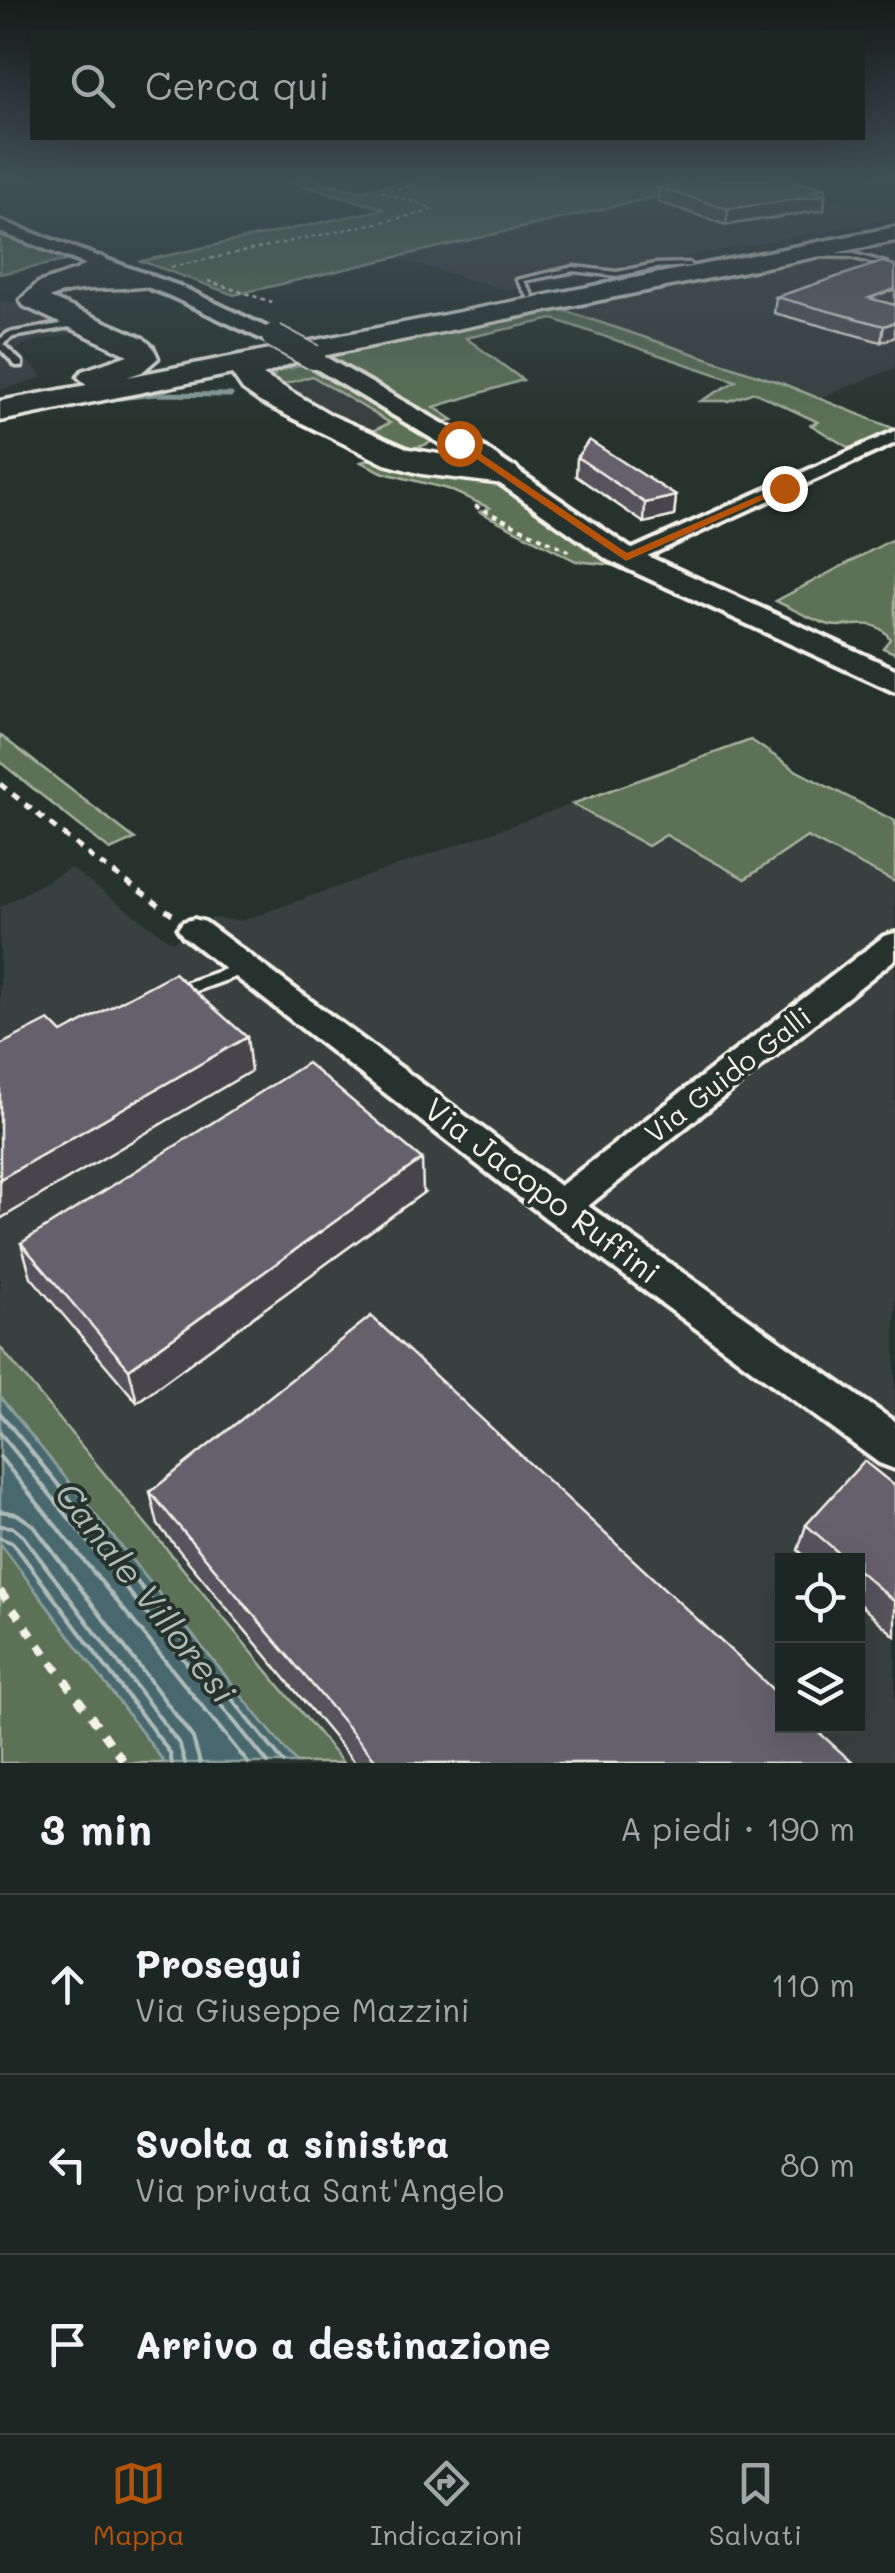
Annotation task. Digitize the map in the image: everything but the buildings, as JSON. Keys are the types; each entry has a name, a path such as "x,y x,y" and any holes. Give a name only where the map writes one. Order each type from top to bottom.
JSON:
{"highway":[{"path":"4,405 395,322 705,262"},
{"path":"4,405 746,262"},
{"path":"147,281 97,274 38,293 33,300 78,323 154,346 210,348 395,322"},
{"path":"4,405 139,362 143,358 140,348 120,338"},
{"path":"354,338 351,343 276,359 250,370 246,375 248,382 388,453 422,464 504,474"},
{"path":"4,405 180,386 229,390 282,402"},
{"path":"388,453 464,447"},
{"path":"422,464 450,459 464,447"}],"street":[{"path":"73,262 97,274"},
{"path":"147,281 314,357 464,447 626,557 833,652 895,686"},
{"path":"626,557 895,436"},
{"name":"Via Jacopo Ruffini","path":"194,929 560,1206 895,1448"},
{"name":"Via Guido Galli","path":"560,1206 895,942"}],"lane":[{"path":"600,264 613,274"},
{"path":"530,296 520,280 574,269 613,274 688,265"},
{"path":"19,364 0,344 11,335 78,323"},
{"path":"158,1000 246,968"}],"path":[{"path":"185,273 170,267 192,262"},
{"path":"200,278 272,302"},
{"path":"0,784 94,859 194,929"},
{"path":"0,1592 125,1763"}],"shaded area":[{"path":"410,262 656,262 507,290"},
{"path":"797,262 895,262 895,368 820,398 560,309"},
{"path":"0,301 14,302 79,333 30,342 16,350 44,377 0,390"},
{"path":"312,376 392,424 366,434 280,393 278,386"},
{"path":"572,804 647,846 666,835 745,879 807,837 895,882 895,1763 343,1763 0,1347 0,907 70,868 172,942 212,918 241,921"}],"green space":[{"path":"0,262 59,262 0,274"},
{"path":"144,262 374,262 234,295"},
{"path":"560,309 781,383 895,429 851,449 811,425 818,422 754,392 729,401 701,401 736,381 553,319 466,338 523,380 434,407 453,420 440,423 324,355"},
{"path":"297,357 432,436 433,441 408,447 383,441 366,434 390,423 312,376 278,386 257,371"},
{"path":"381,456 492,477 572,530 613,565 576,561 480,512 490,508 448,489 384,473 361,462"},
{"path":"895,538 895,653 883,648 890,639 877,627 830,625 776,601"},
{"path":"0,735 135,839 110,850 0,762"},
{"path":"751,740 797,771 895,821 895,882 807,837 745,879 666,835 648,846 572,804"},
{"path":"0,1347 343,1763 296,1763 0,1397"},
{"path":"0,1543 165,1763 0,1763"}],"water":[{"name":"Canale Villoresi","path":"0,1397 296,1763 165,1763 0,1543"}],"waterway":[{"path":"269,385 275,371 297,365"},
{"path":"0,422 112,399 155,394 231,395"}],"route":[{"path":"459,443 626,557 784,488"}]}
